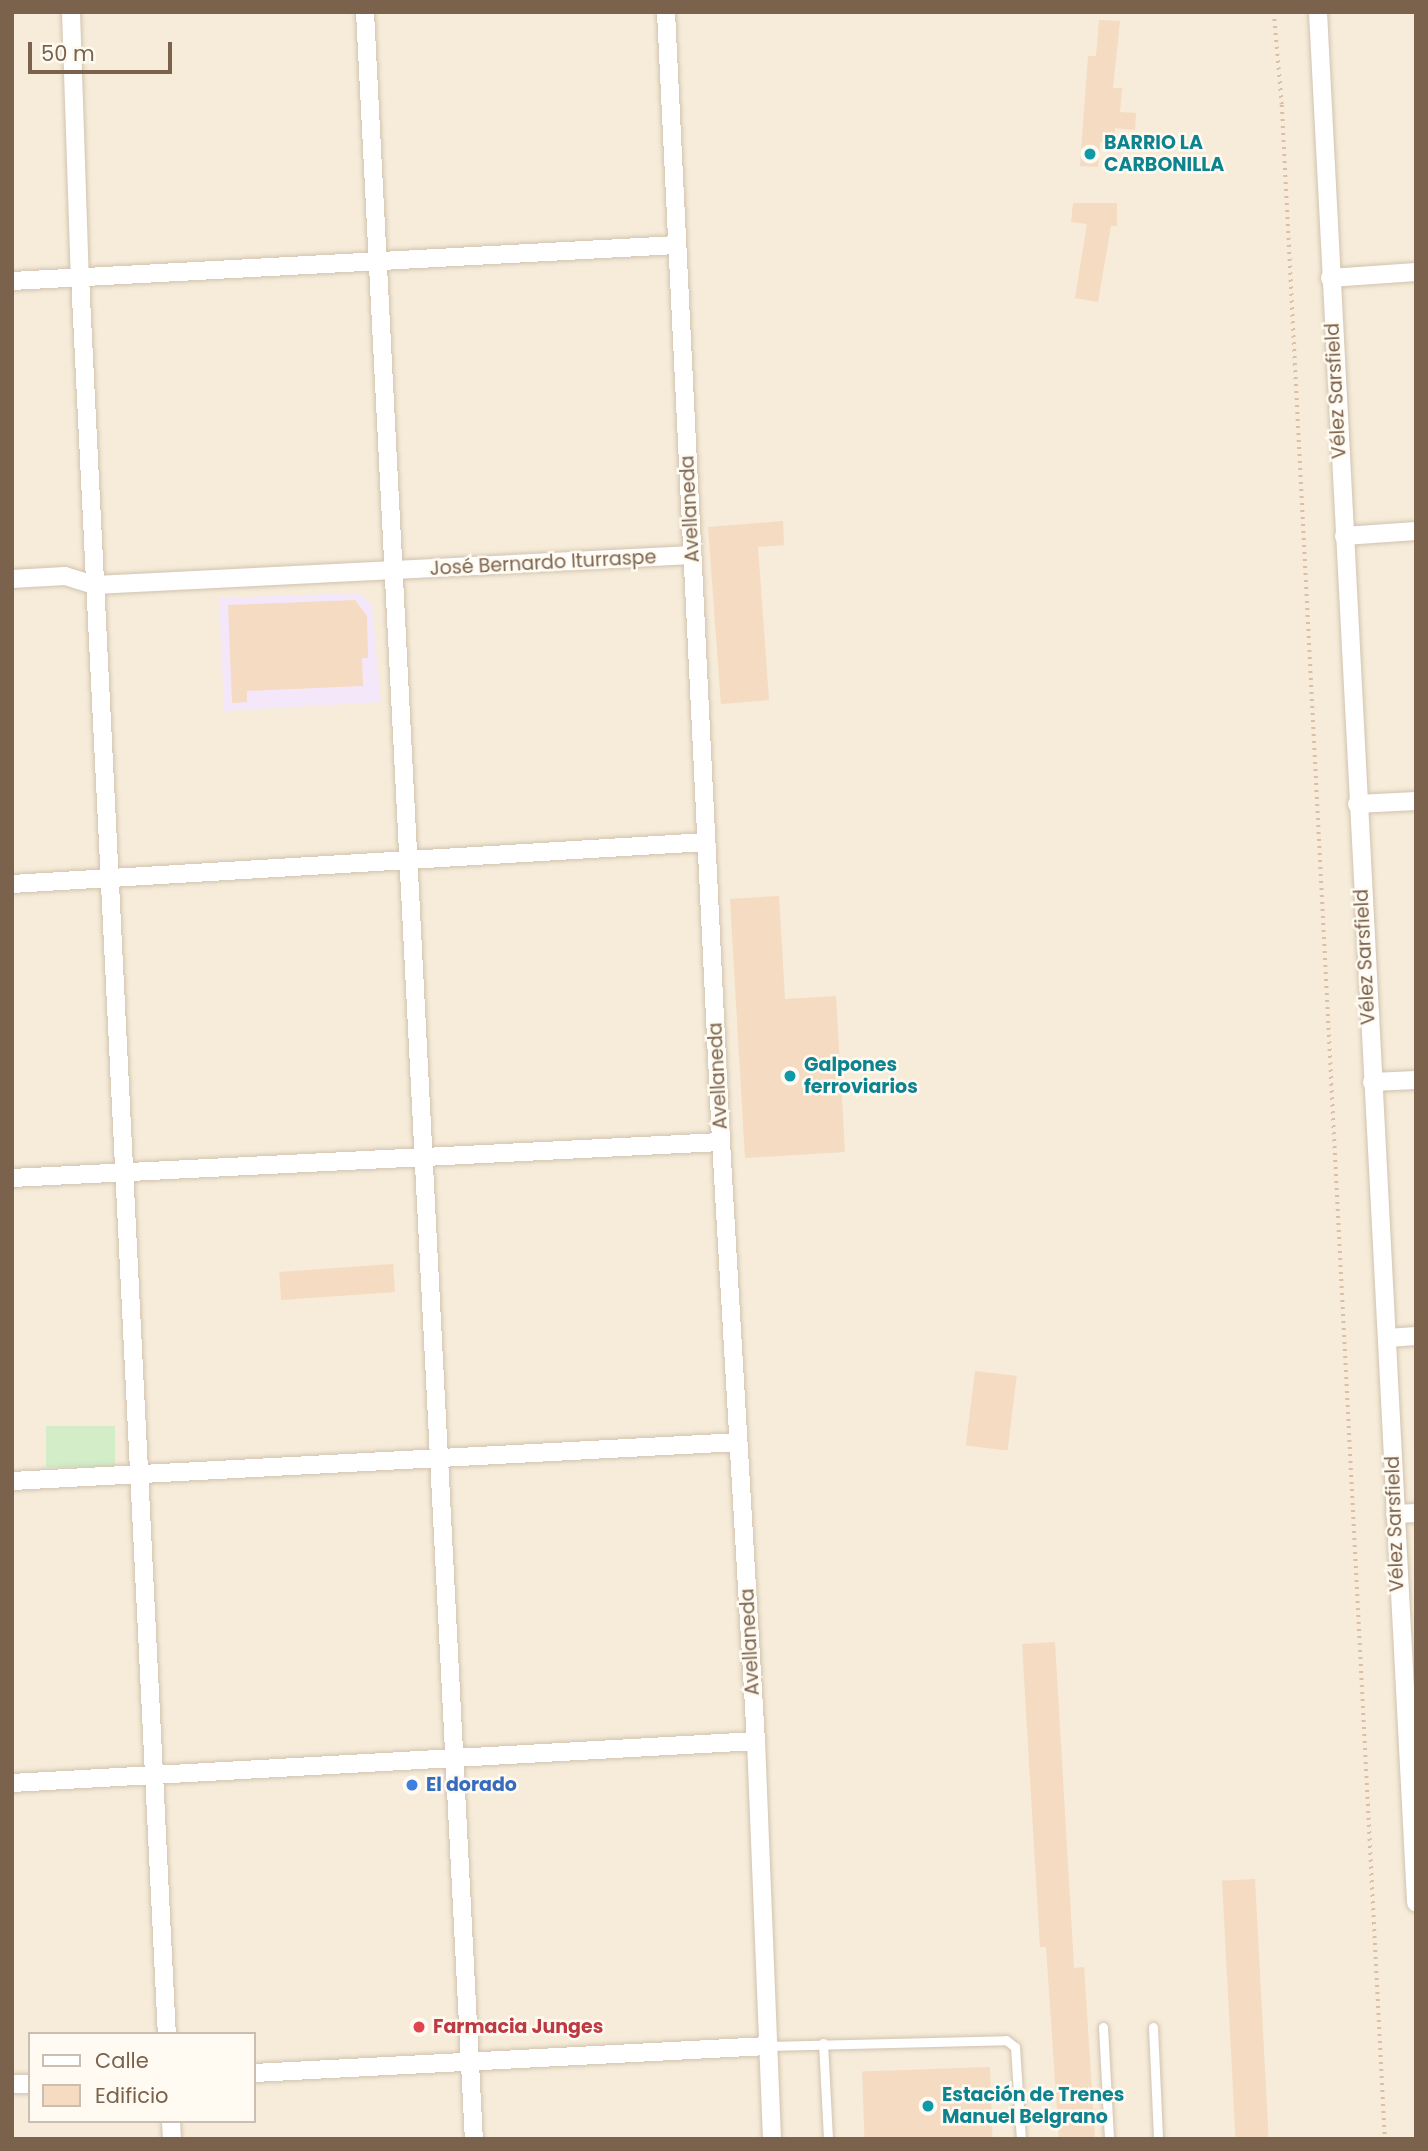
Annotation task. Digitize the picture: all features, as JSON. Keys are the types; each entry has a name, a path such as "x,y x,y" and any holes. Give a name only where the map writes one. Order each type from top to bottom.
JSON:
{"street":[{"path":"71,12 80,277 127,1172 138,1476 167,2032"},
{"path":"365,12 380,260 422,1158 474,2139"},
{"name":"Avellaneda","path":"666,12 721,1142 756,1741 772,2139"},
{"name":"Vélez Sarsfield","path":"1318,12 1395,1514 1409,1708 1416,1902"},
{"path":"12,281 677,245"},
{"path":"1330,278 1416,272"},
{"path":"1344,536 1416,531"},
{"name":"José Bernardo Iturraspe","path":"12,579 65,576 95,585 692,555"},
{"path":"1357,804 1416,801"},
{"path":"12,884 110,881 706,842"},
{"path":"1372,1082 1416,1080"},
{"path":"12,1178 721,1142"},
{"path":"1387,1338 1416,1336"},
{"path":"12,1482 738,1442"},
{"path":"1395,1514 1416,1513"},
{"path":"12,1783 756,1741"},
{"path":"256,2073 470,2058 767,2046"}],"lane":[{"path":"1153,2026 1158,2139"},
{"path":"1102,2027 1109,2139"},
{"path":"767,2046 1006,2040 1015,2047 1021,2139"},
{"path":"823,2043 828,2139"}],"path":[{"path":"1274,12 1282,104 1385,2139"}],"shaded area":[{"path":"12,12 1416,12 1416,2139 12,2139"},
{"path":"360,593 372,605 381,702 224,711 219,598"}],"green space":[{"path":"46,1426 115,1426 115,1467 46,1467"}],"building":[{"path":"1099,20 1120,21 1113,88 1122,88 1120,112 1136,113 1135,130 1115,128 1114,143 1100,142 1098,167 1080,166 1088,56 1096,56"},
{"path":"1073,203 1117,203 1117,226 1111,226 1098,302 1075,298 1087,224 1071,222"},
{"path":"783,521 784,545 758,547 769,700 721,704 708,527"},
{"path":"355,600 367,616 368,658 362,658 363,686 247,691 247,702 232,703 228,605"},
{"name":"Galpones ferroviarios","path":"779,896 785,999 836,996 845,1152 745,1158 730,899"},
{"path":"393,1264 395,1292 281,1300 279,1272"},
{"path":"975,1371 1017,1376 1008,1451 966,1445"},
{"path":"1055,1642 1074,1968 1084,1967 1095,2139 1059,2139 1046,1947 1040,1947 1022,1644"},
{"path":"1255,1879 1269,2139 1236,2139 1222,1881"},
{"name":"Estación de Trenes Manuel Belgrano","path":"990,2067 993,2139 864,2139 862,2071"}],"place":[{"name":"BARRIO LA CARBONILLA","path":"1090,154"},
{"name":"Galpones ferroviarios","path":"790,1076"},
{"name":"El dorado","path":"412,1785"},
{"name":"Farmacia Junges","path":"419,2027"},
{"name":"Estación de Trenes Manuel Belgrano","path":"928,2106"}]}
